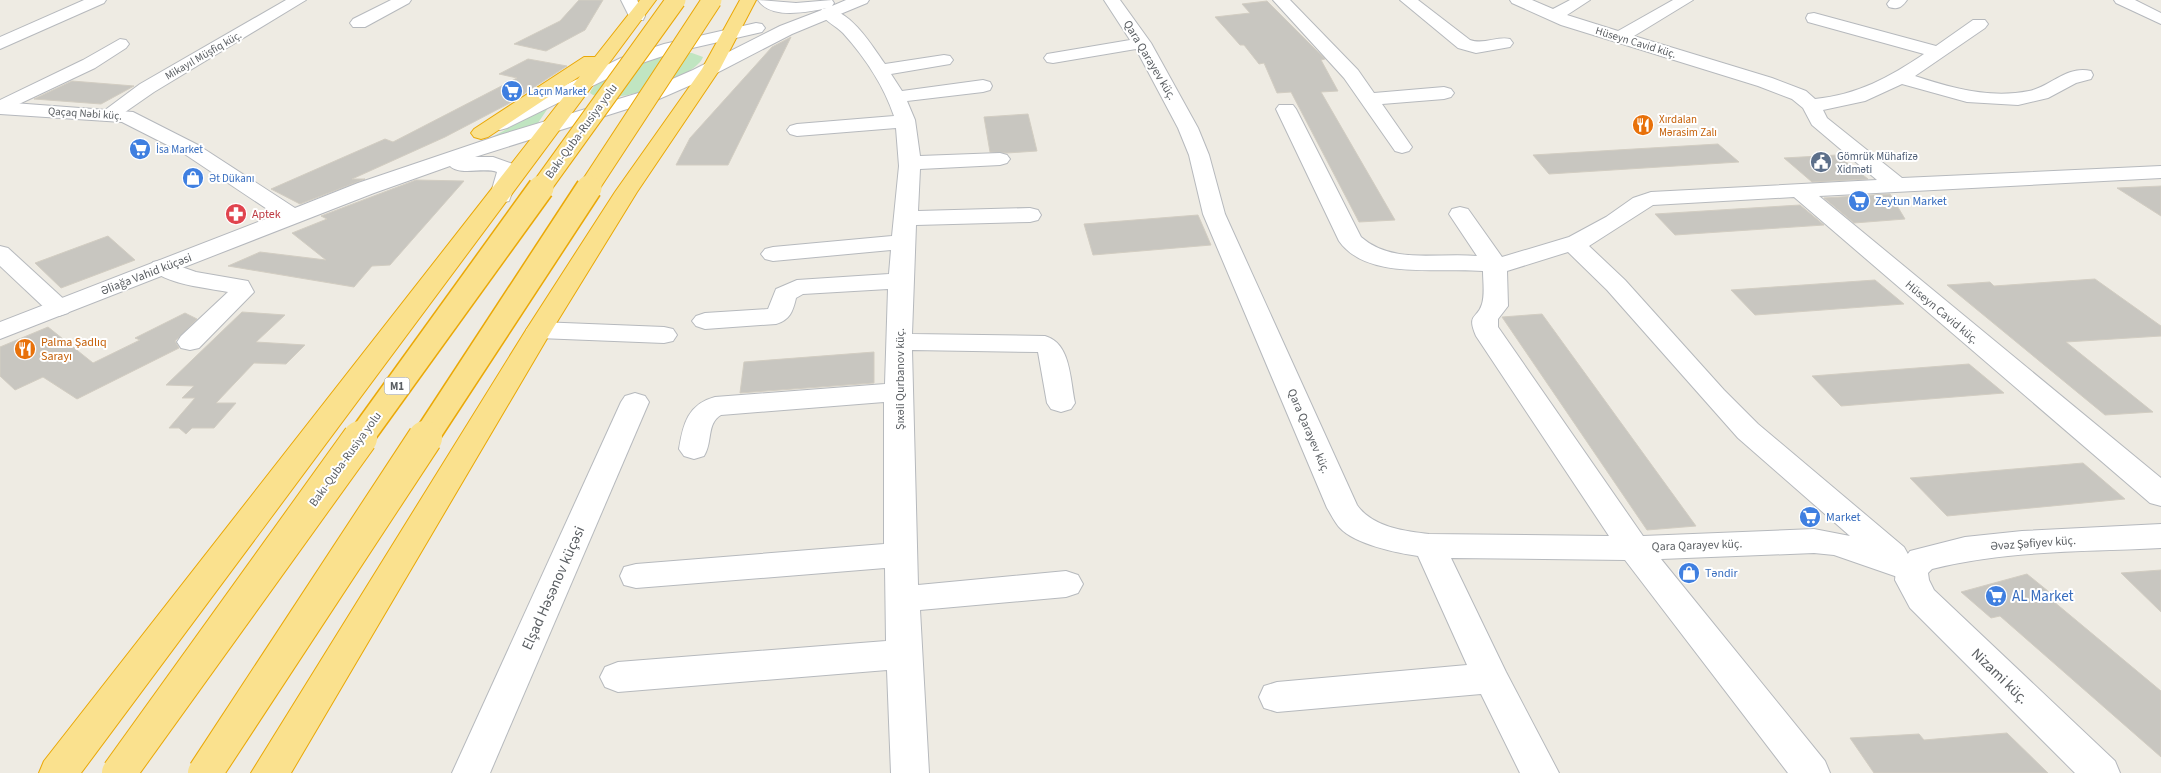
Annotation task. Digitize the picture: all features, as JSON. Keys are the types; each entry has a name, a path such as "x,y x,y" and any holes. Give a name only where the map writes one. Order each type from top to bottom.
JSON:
{"highway":[{"name":"Bakı-Quba-Rusiya yolu","path":"119,773 676,0"},
{"path":"205,773 712,0"},
{"path":"270,773 539,330 626,192 711,68 748,0"},
{"path":"58,773 501,196 618,38 638,5"},
{"path":"482,133 561,81 618,38"}],"street":[{"path":"0,44 98,0"},
{"name":"Mikayıl Müşfiq küç.","path":"111,113 147,88 298,0"},
{"path":"359,22 403,0"},
{"path":"766,0 781,6 796,8 861,0"},
{"name":"Qara Qarayev küç.","path":"1112,0 1142,43 1172,95 1202,162 1207,197 1214,214 1343,508 1351,520 1364,529 1402,542 1429,546 1634,548 1793,541 1834,543 1862,550 1912,570"},
{"path":"1281,0 1340,61 1370,100 1402,147"},
{"path":"1408,0 1464,44 1476,48 1504,43"},
{"name":"Hüseyn Cavid küç.","path":"1518,0 1553,16 1765,82 1800,95 1811,105 1819,121 1896,184"},
{"path":"1553,16 1582,0"},
{"path":"1620,37 1685,0"},
{"path":"2122,0 2161,19"},
{"path":"366,188 621,64 654,53 774,23 834,4"},
{"path":"366,188 554,125 652,95 711,68 834,4"},
{"name":"Şıxəli Qurbanov küç.","path":"834,4 846,24 880,70 900,109 910,163 901,281 899,342 901,599 910,773"},
{"path":"1814,18 1938,52"},
{"path":"1811,105 1852,101 1868,96 1901,78 1979,24"},
{"path":"1053,58 1142,43"},
{"path":"0,107 89,64 120,44"},
{"path":"654,53 689,48 704,49 714,55 711,68"},
{"path":"880,70 944,60"},
{"path":"1901,78 1956,95 2001,99 2034,96 2045,92 2065,79 2084,75"},
{"path":"585,81 578,99 586,104 609,106 652,95"},
{"path":"797,130 900,109 983,86"},
{"path":"1370,100 1444,93"},
{"name":"Qaçaq Nəbi küç.","path":"0,107 111,113 141,122 207,160 292,216"},
{"path":"1286,109 1351,241 1357,248 1377,259 1388,262 1459,262 1496,265 1520,261 1560,245 1576,244 1581,238 1614,221 1643,201 1651,199 1896,184 2161,172"},
{"path":"910,163 1000,159"},
{"path":"366,188 447,166 482,162 493,163 506,168 508,174 501,196"},
{"name":"Əliağa Vahid küçəsi","path":"0,331 366,188"},
{"name":"Hüseyn Cavid küç.","path":"1800,190 2161,495"},
{"path":"1460,214 1496,265 1495,306 1485,318 1489,336 1634,548 1811,773"},
{"path":"774,254 905,230 1030,215"},
{"path":"1576,244 1578,249 1616,286 1714,396 1748,431 1912,570"},
{"path":"0,253 59,308"},
{"path":"162,267 191,278 239,286 242,292 190,342"},
{"path":"704,322 776,316 780,311 785,294 797,287 901,281"},
{"path":"539,330 664,335"},
{"path":"899,342 1044,344 1052,350 1061,403"},
{"path":"694,449 699,419 704,411 715,406 899,392"},
{"name":"Elşad Həsənov küçəsi","path":"471,773 635,402"},
{"name":"Əvəz Şəfiyev küç.","path":"1912,570 1921,560 1965,549 2022,543 2161,536"},
{"path":"1429,546 1491,678 1540,773"},
{"path":"636,576 901,556"},
{"name":"Nizami küç.","path":"1912,570 1912,580 1922,598 2101,773"},
{"path":"901,599 1066,584"},
{"path":"618,677 904,654"},
{"path":"1277,696 1491,678"}],"green space":[{"path":"682,53 692,53 703,57 697,65 685,74 669,82 650,89 614,97 599,97 590,93 595,85 604,78 617,72 646,61"},
{"path":"550,105 538,123 485,141"}],"building":[{"path":"579,0 603,0 585,30 546,51 514,44 560,21"},
{"path":"1267,1 1325,59 1321,60 1338,91 1321,92 1395,220 1359,222 1291,92 1277,93 1264,63 1259,64 1244,45 1240,45 1215,17 1250,13 1242,4"},
{"path":"791,37 728,165 676,165 690,138 772,47"},
{"path":"528,59 567,66 508,104 445,137 352,179 365,179 300,204 271,189 385,139 393,142 517,78 499,74"},
{"path":"72,81 134,86 101,104 34,99"},
{"path":"1028,114 1037,151 990,152 984,117"},
{"path":"1718,144 1739,162 1549,174 1533,155"},
{"path":"1837,155 1868,179 1812,182 1784,158"},
{"path":"416,180 464,181 390,265 372,266 354,287 228,266 260,252 326,260 292,233 327,219 321,216"},
{"path":"2161,186 2161,216 2117,188"},
{"path":"1890,194 1905,219 1854,223 1824,198"},
{"path":"1800,205 1824,225 1675,235 1655,214"},
{"path":"1198,215 1211,245 1093,255 1084,224"},
{"path":"108,236 135,260 61,288 35,263"},
{"path":"2095,279 2161,326 2161,336 2066,342 2153,412 2105,415 1947,285 1990,282 1994,286"},
{"path":"1875,280 1904,304 1755,315 1731,290"},
{"path":"242,312 285,315 256,342 305,345 286,364 254,363 216,403 236,403 214,428 192,428 186,434 179,428 169,428 195,398 182,398 194,386 166,385"},
{"path":"185,313 197,319 175,341 179,348 77,399 43,377 15,390 0,376 0,347 48,327 93,363 140,340 135,338"},
{"path":"1542,314 1696,526 1647,530 1502,317"},
{"path":"874,352 874,383 740,393 744,362"},
{"path":"1969,364 2004,393 1841,406 1812,376"},
{"path":"2083,463 2125,499 1947,516 1910,478"},
{"path":"2161,570 2161,612 2121,573"},
{"path":"2027,574 2059,600 2053,601 2161,691 2161,757 2000,616 1991,618 1961,592"},
{"path":"2007,733 2048,773 1874,773 1850,738 1919,734 1924,740"}],"place":[{"name":"Laçın Market","path":"512,91"},
{"name":"Xırdalan Mərasim Zalı","path":"1643,125"},
{"name":"İsa Market","path":"140,149"},
{"name":"Gömrük Mühafizə Xidməti","path":"1821,162"},
{"name":"Ət Dükanı","path":"193,178"},
{"name":"Zeytun Market","path":"1859,201"},
{"name":"Aptek","path":"236,214"},
{"name":"Palma Şadlıq Sarayı","path":"25,349"},
{"name":"Market","path":"1810,517"},
{"name":"Təndir","path":"1689,573"},
{"name":"AL Market","path":"1996,596"}]}
